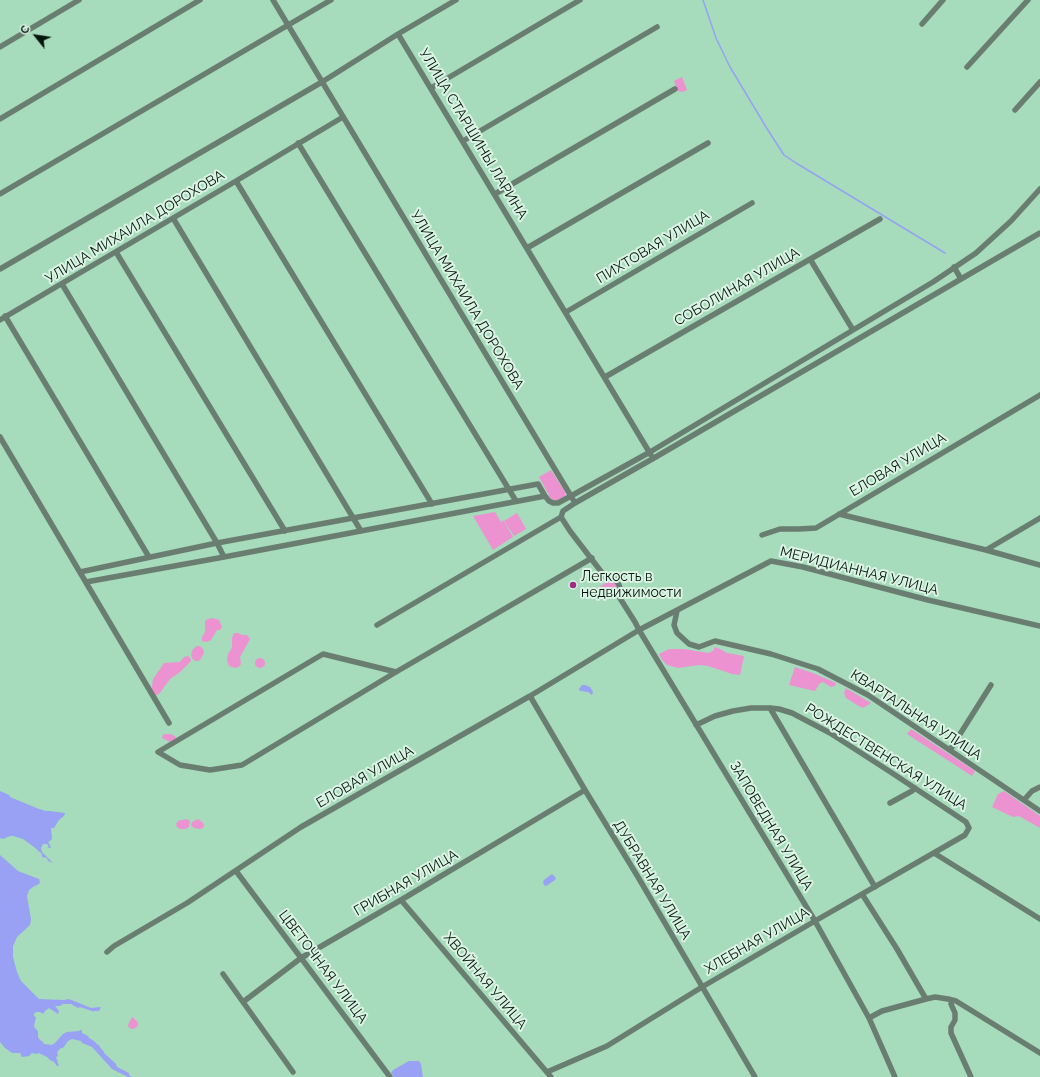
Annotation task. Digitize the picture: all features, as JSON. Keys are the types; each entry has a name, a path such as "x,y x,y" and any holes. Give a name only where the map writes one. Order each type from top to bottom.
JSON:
{"street":[{"path":"0,47 79,0"},
{"path":"0,119 200,0"},
{"name":"УЛИЦА МИХАИЛА ДОРОХОВА","path":"273,0 575,503"},
{"path":"0,194 331,0"},
{"path":"0,269 322,82 398,34 456,0"},
{"path":"431,88 580,0"},
{"path":"922,24 943,0"},
{"path":"967,67 1028,0"},
{"path":"463,141 657,27"},
{"name":"УЛИЦА СТАРШИНЫ ЛАРИНА","path":"398,34 654,458"},
{"path":"1015,110 1040,82"},
{"path":"495,194 676,89"},
{"name":"УЛИЦА МИХАИЛА ДОРОХОВА","path":"3,318 236,181 343,116"},
{"path":"298,143 516,501"},
{"path":"527,248 708,143"},
{"path":"236,181 432,504"},
{"path":"80,572 217,543 432,504 508,488 538,484 549,501 553,504 558,503 650,452 933,282 976,253 1012,221 1040,189"},
{"name":"ПИХТОВАЯ УЛИЦА","path":"566,312 752,203"},
{"path":"173,218 361,530"},
{"name":"СОБОЛИНАЯ УЛИЦА","path":"605,377 880,218"},
{"path":"377,625 561,517 563,511 575,503 1040,233"},
{"path":"116,252 285,531"},
{"path":"810,259 853,330"},
{"path":"954,267 961,279"},
{"path":"62,284 224,556"},
{"path":"3,318 149,557"},
{"name":"ЕЛОВАЯ УЛИЦА","path":"762,535 780,529 816,528 1040,395"},
{"path":"0,437 169,723"},
{"path":"86,582 545,496"},
{"path":"839,514 1040,564"},
{"path":"396,672 323,654 158,752 180,765 210,770 242,764 592,558 570,532 561,517"},
{"path":"986,550 1040,518"},
{"name":"ЗАПОВЕДНАЯ УЛИЦА","path":"592,558 606,578 611,576 615,579 620,588 616,592 815,921 869,1018 895,1077"},
{"name":"МЕРИДИАННАЯ УЛИЦА","path":"639,630 771,561 803,567 928,600 1040,626"},
{"name":"КВАРТАЛЬНАЯ УЛИЦА","path":"677,610 674,625 677,633 688,644 699,647 715,641 771,654 818,669 868,696 1024,800"},
{"name":"ЕЛОВАЯ УЛИЦА","path":"107,952 114,946 187,903 301,827 530,696 639,630"},
{"path":"950,750 991,685"},
{"name":"ДУБРАВНАЯ УЛИЦА","path":"530,696 755,1077"},
{"name":"РОЖДЕСТВЕНСКАЯ УЛИЦА","path":"696,725 715,716 751,708 779,709 792,713 817,726 889,771 966,822"},
{"path":"770,708 875,887"},
{"path":"1040,786 1032,791 1024,800 1040,811"},
{"path":"890,803 912,791 914,788"},
{"name":"ГРИБНАЯ УЛИЦА","path":"244,1002 300,958 401,900 585,790"},
{"name":"ХЛЕБНАЯ УЛИЦА","path":"547,1072 607,1046 702,987 965,835 969,828 966,822"},
{"path":"934,853 1040,919"},
{"name":"ЦВЕТОЧНАЯ УЛИЦА","path":"236,871 390,1077"},
{"path":"862,894 926,998"},
{"name":"ХВОЙНАЯ УЛИЦА","path":"401,900 551,1077"},
{"path":"223,974 293,1072"},
{"path":"869,1018 882,1011 926,998 935,997 948,999 956,1001 1040,1053"},
{"path":"952,1000 955,1020 951,1033 971,1077"}],"shaded area":[{"path":"682,77 687,90 682,92 678,91 674,81"},
{"path":"551,470 565,492 565,496 556,501 551,499 539,477"},
{"path":"495,512 501,522 503,520 513,537 493,550 473,516"},
{"path":"517,513 526,529 514,536 504,521"},
{"path":"612,579 617,587 603,596 598,588"},
{"path":"213,618 219,620 222,627 220,630 217,630 211,640 207,642 202,641 202,637 205,632 205,621"},
{"path":"234,633 247,635 250,639 240,657 241,664 239,667 235,668 229,666 227,660 228,654 232,648 232,638"},
{"path":"200,646 203,649 204,653 200,660 195,661 191,654 193,649"},
{"path":"714,647 727,653 744,656 740,675 732,674 708,666 699,665 678,668 667,665 659,654 669,649 684,649 709,653 714,650"},
{"path":"188,656 191,661 170,679 159,694 153,694 153,679 164,663 180,662 184,657"},
{"path":"258,658 262,658 264,659 264,667 258,668 255,665 255,661"},
{"path":"795,667 836,683 835,686 831,687 823,682 820,683 815,691 789,685"},
{"path":"846,688 871,703 863,708 857,705 846,698 844,693"},
{"path":"911,729 975,771 972,776 907,734"},
{"path":"165,734 175,736 176,739 174,743 162,738"},
{"path":"1004,791 1040,816 1040,828 1019,816 1013,817 992,807 998,794"},
{"path":"187,819 190,821 189,827 180,829 177,827 176,824 178,821"},
{"path":"198,819 203,823 203,828 194,828 191,825 192,822"},
{"path":"132,1017 138,1024 137,1027 133,1029 129,1028 128,1025"}],"water":[{"path":"582,685 590,687 593,692 592,695 588,692 579,690"},
{"path":"0,791 9,795 10,797 39,809 65,813 54,828 51,828 52,839 48,842 51,848 47,848 49,847 47,844 43,844 41,848 42,852 53,863 48,861 47,858 42,857 42,854 23,839 13,836 3,839 0,838"},
{"path":"0,855 18,871 39,879 40,882 29,890 27,896 31,919 30,925 17,937 13,946 13,957 21,981 39,999 69,999 91,1008 101,1007 99,1011 93,1012 80,1007 78,1008 71,1004 63,1004 60,1006 55,1006 59,1011 58,1014 49,1008 43,1014 36,1012 34,1014 36,1017 34,1026 38,1031 38,1037 44,1044 52,1045 67,1032 82,1030 82,1033 100,1045 99,1046 104,1053 116,1064 117,1067 129,1073 132,1077 128,1077 112,1069 92,1047 82,1043 81,1041 72,1039 57,1052 58,1056 56,1057 59,1066 39,1053 32,1053 29,1056 22,1057 20,1053 12,1053 0,1042"},
{"path":"552,874 556,878 555,880 546,886 544,885 544,880"},
{"path":"409,1061 419,1061 421,1064 423,1077 394,1077 391,1073 393,1070"}],"waterway":[{"path":"703,0 716,38 730,67 784,155 945,253"}],"place":[{"name":"Легкость в недвижимости","path":"573,585"}]}
